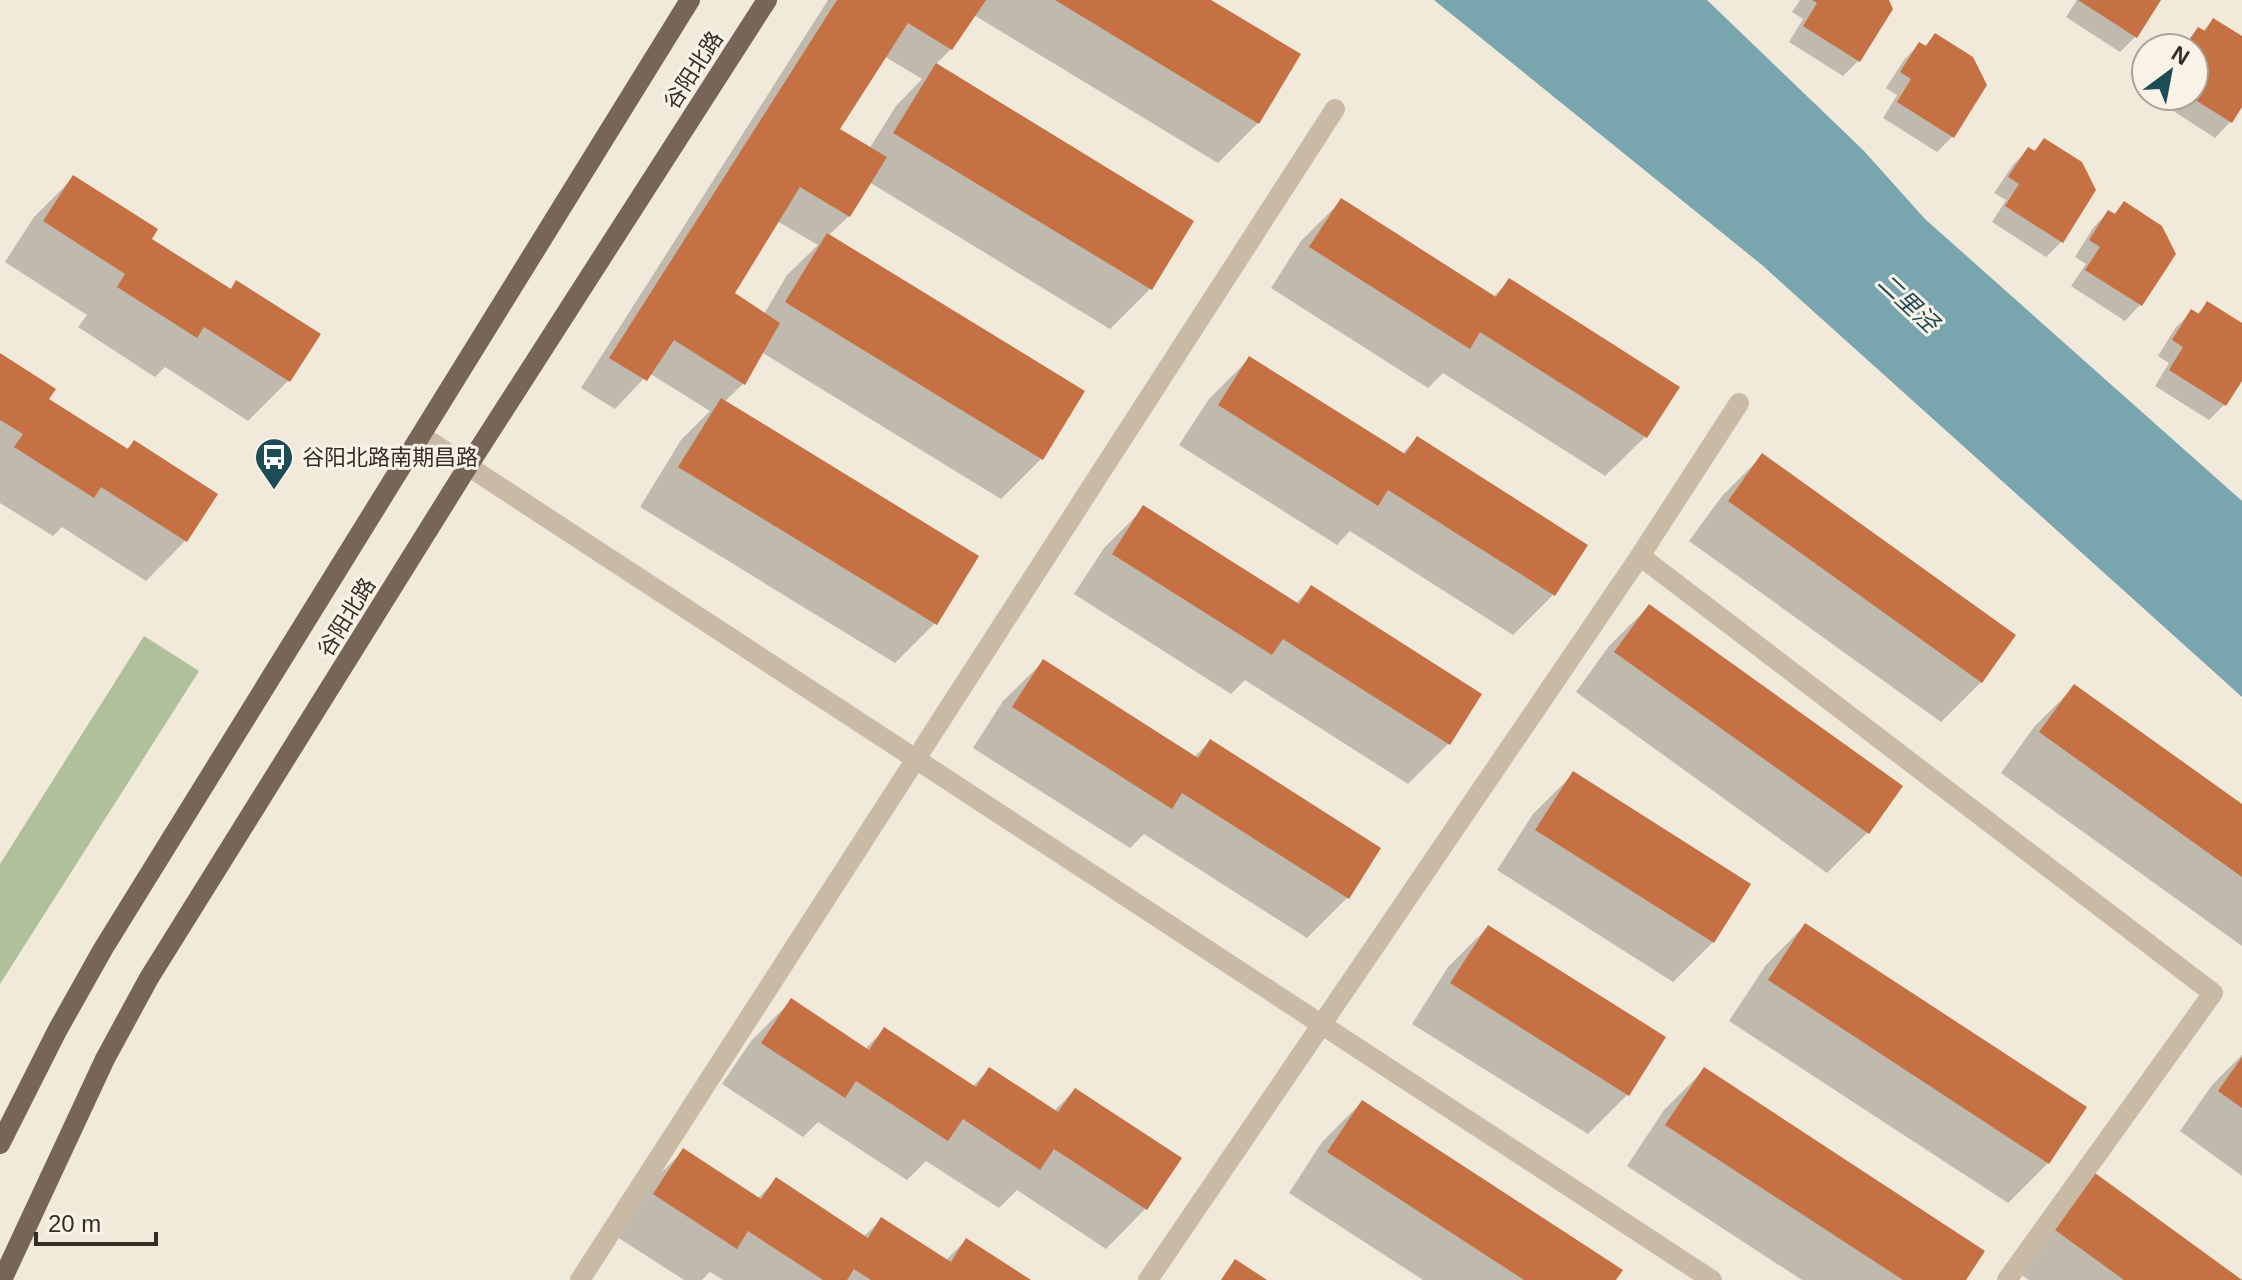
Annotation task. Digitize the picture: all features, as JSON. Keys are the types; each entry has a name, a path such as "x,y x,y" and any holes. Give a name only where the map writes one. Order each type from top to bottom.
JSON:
{"main road":[{"name":"谷阳北路","path":"0,1144 103,949 690,0"},
{"name":"谷阳北路","path":"2,1280 105,1059 149,978 468,466 767,0"}],"street":[{"path":"580,1280 1335,109"},
{"path":"1148,1280 1640,556 1739,403"},
{"path":"422,436 1712,1280"},
{"path":"1640,556 2213,993 2007,1280"}],"green space":[{"path":"144,636 199,671 0,984 0,864"}],"water":[{"name":"二里泾","path":"1434,0 1707,0 1864,151 1925,219 2242,501 2242,697 1762,265"}],"building":[{"path":"837,0 986,0 952,50 908,23 840,129 887,157 850,217 800,187 735,293 780,323 745,385 674,340 647,381 609,358"},
{"path":"1055,0 1211,0 1301,54 1259,124"},
{"path":"1812,0 1889,0 1893,9 1860,62 1803,26 1817,3"},
{"path":"2078,0 2161,0 2141,32 2130,33"},
{"path":"2213,18 2242,36 2242,107 2232,123 2210,109 2210,32 2195,32 2198,27 2205,31"},
{"path":"1935,33 1973,57 1987,85 1954,138 1897,102 1911,79 1900,72 1919,42 1926,46"},
{"path":"936,63 1194,221 1152,290 893,133"},
{"path":"2044,138 2082,162 2096,190 2063,243 2005,206 2019,184 2008,177 2028,147 2035,151"},
{"path":"73,175 158,229 152,239 231,289 236,280 321,334 290,382 204,327 197,338 117,287 125,274 43,221"},
{"path":"1341,198 1496,297 1509,278 1680,387 1647,438 1480,332 1470,349 1309,247"},
{"path":"2124,201 2162,226 2176,254 2142,306 2085,270 2100,247 2089,240 2108,210 2115,214"},
{"path":"827,233 1085,391 1043,460 785,302"},
{"path":"2207,301 2242,323 2242,381 2226,406 2169,370 2183,347 2172,340 2191,309 2199,314"},
{"path":"0,353 56,389 49,399 128,449 134,440 218,494 187,542 101,487 94,498 14,447 23,434 0,420"},
{"path":"1249,356 1405,454 1417,436 1588,545 1555,596 1388,490 1378,506 1218,405"},
{"path":"721,398 979,556 937,625 678,467"},
{"path":"1762,453 2016,635 1982,683 1728,501"},
{"path":"1143,505 1299,604 1311,585 1482,694 1450,745 1283,639 1272,655 1112,554"},
{"path":"1649,604 1903,786 1869,834 1614,652"},
{"path":"1043,659 1198,758 1210,739 1381,848 1349,899 1182,793 1172,809 1012,707"},
{"path":"2074,684 2242,804 2242,877 2039,732"},
{"path":"1573,771 1751,884 1714,943 1535,830"},
{"path":"1805,923 2087,1107 2049,1164 1768,980"},
{"path":"1488,925 1666,1037 1629,1096 1450,983"},
{"path":"791,998 869,1050 884,1027 976,1087 989,1067 1058,1112 1075,1088 1182,1158 1147,1210 1054,1149 1040,1170 963,1119 948,1141 856,1081 845,1098 761,1043"},
{"path":"2242,1057 2242,1108 2218,1091"},
{"path":"1704,1067 1985,1251 1966,1280 1903,1280 1665,1125"},
{"path":"1362,1100 1623,1270 1616,1280 1524,1280 1327,1152"},
{"path":"683,1148 761,1199 776,1177 868,1238 881,1217 951,1262 966,1238 1031,1280 871,1280 854,1269 847,1280 823,1280 748,1231 737,1249 653,1194"},
{"path":"2095,1173 2242,1280 2124,1280 2055,1230"},
{"path":"1235,1259 1267,1280 1221,1280"}],"place":[{"name":"谷阳北路南期昌路","path":"274,491"}]}
